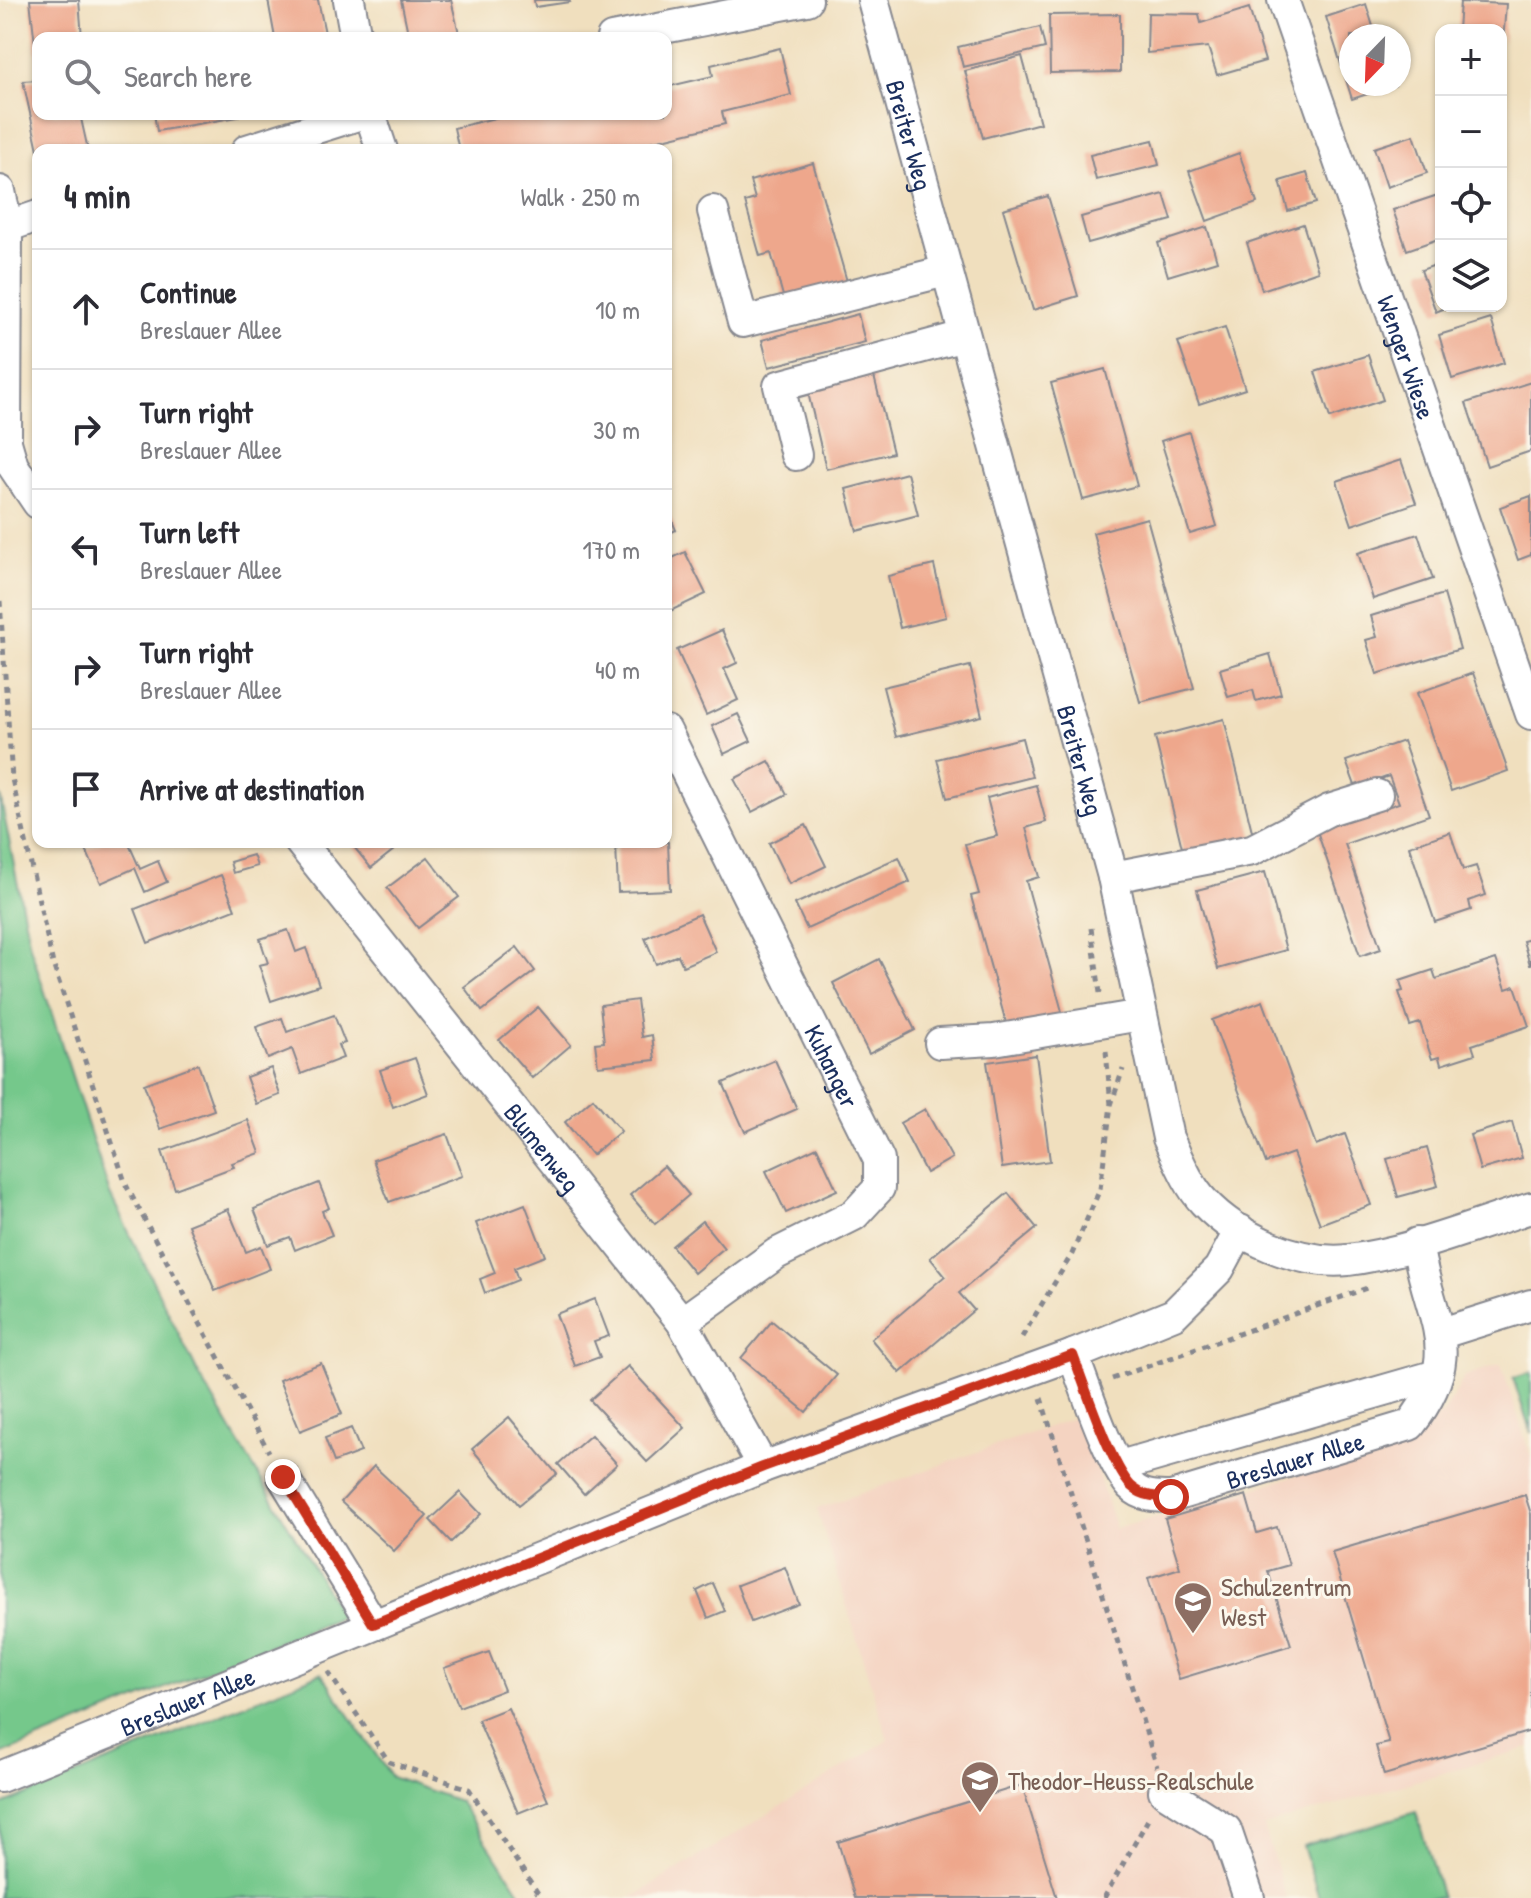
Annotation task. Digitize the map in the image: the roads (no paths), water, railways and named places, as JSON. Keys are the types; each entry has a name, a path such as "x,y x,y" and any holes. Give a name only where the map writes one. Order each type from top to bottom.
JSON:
{"street":[{"path":"349,0 355,32"},
{"path":"643,32 807,0"},
{"name":"Breiter Weg","path":"873,0 1113,877 1168,1138 1203,1202 1240,1230"},
{"name":"Wenger Wiese","path":"1283,0 1531,714"},
{"path":"266,144 342,120"},
{"path":"372,120 380,144"},
{"path":"0,191 4,228 6,442 13,466 32,494"},
{"path":"713,211 743,322 946,271"},
{"path":"4,228 32,218"},
{"path":"796,455 779,386 964,336"},
{"name":"Kuhanger","path":"672,743 879,1160 879,1188 854,1215 776,1254 682,1322"},
{"path":"1113,877 1252,850 1329,810 1377,795"},
{"name":"Blumenweg","path":"305,848 682,1322 763,1467"},
{"path":"940,1043 1142,1026"},
{"path":"1240,1230 1292,1255 1347,1260 1419,1256 1531,1208"},
{"name":"Breslauer Allee","path":"0,1777 763,1467 1073,1355 1174,1314 1219,1269 1240,1230"},
{"name":"Breslauer Allee","path":"1073,1355 1131,1486 1150,1497 1171,1497 1410,1425 1428,1401 1437,1375 1442,1333 1419,1256"},
{"path":"1442,1333 1531,1305"},
{"path":"1120,1466 1437,1375"},
{"path":"283,1477 373,1624"},
{"path":"1164,1791 1226,1830 1249,1898"}],"place":[{"name":"Schulzentrum West","path":"1193,1635"},
{"name":"Theodor-Heuss-Realschule","path":"980,1814"}]}
